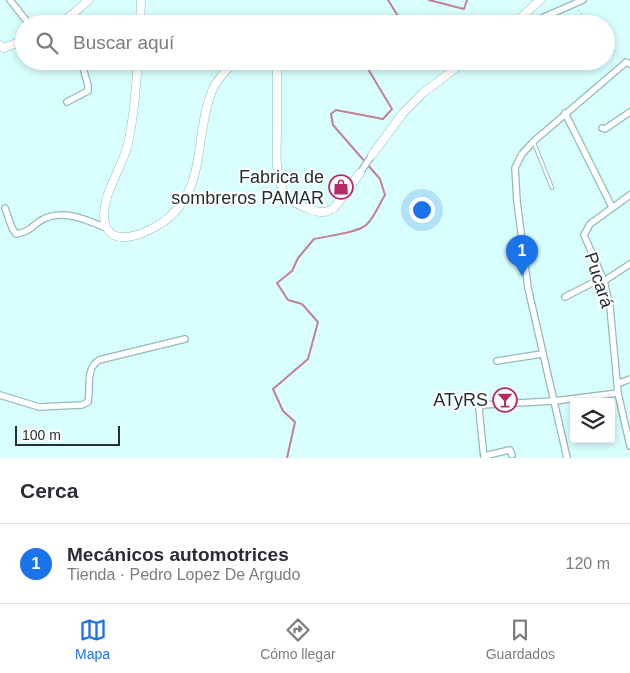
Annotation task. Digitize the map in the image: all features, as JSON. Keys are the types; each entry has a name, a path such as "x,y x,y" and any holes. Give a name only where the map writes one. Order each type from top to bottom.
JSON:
{"street":[{"path":"10,0 22,15"},
{"path":"75,15 89,0"},
{"path":"140,15 141,0"},
{"path":"526,15 540,0"},
{"path":"549,15 583,0"},
{"path":"1,47 15,43"},
{"path":"567,458 528,288 515,168 519,158 534,141 565,113 628,63"},
{"path":"67,102 88,91 84,70"},
{"path":"106,228 104,211 128,146 137,70"},
{"path":"5,208 9,222 16,234 31,230 45,218 61,214 76,217 106,228 118,237 124,238 143,234 160,224 183,202 193,183 206,106 213,88 228,70"},
{"path":"277,70 277,162 280,181 284,193 306,208 316,212 330,211 334,208 403,112 423,93 453,70"},
{"path":"602,128 605,129 630,112"},
{"path":"565,113 612,207"},
{"name":"Pucará","path":"630,195 590,224 584,235 603,279 610,307 618,393 628,428 630,446"},
{"path":"565,297 630,264"},
{"path":"0,395 39,407 82,404 88,402 90,370 93,364 99,360 185,339"},
{"path":"497,361 542,354"},
{"path":"617,384 630,379"},
{"path":"512,455 510,450 484,457 481,405 554,401 618,393"}],"lane":[{"path":"534,141 552,188"}],"path":[{"path":"573,5 581,15"},
{"path":"615,52 628,63"}],"waterway":[{"path":"388,0 397,15"},
{"path":"429,0 464,9 467,0"},
{"path":"287,458 295,422 283,411 273,389 308,359 318,322 302,304 288,300 277,283 292,271 298,258 314,239 349,232 366,225 385,195 380,179 333,125 331,114 336,110 383,119 392,109 369,70"}],"place":[{"name":"Fabrica de sombreros PAMAR","path":"341,187"},
{"name":"Mecánicos automotrices","path":"522,276"},
{"name":"ATyRS","path":"505,400"}]}
